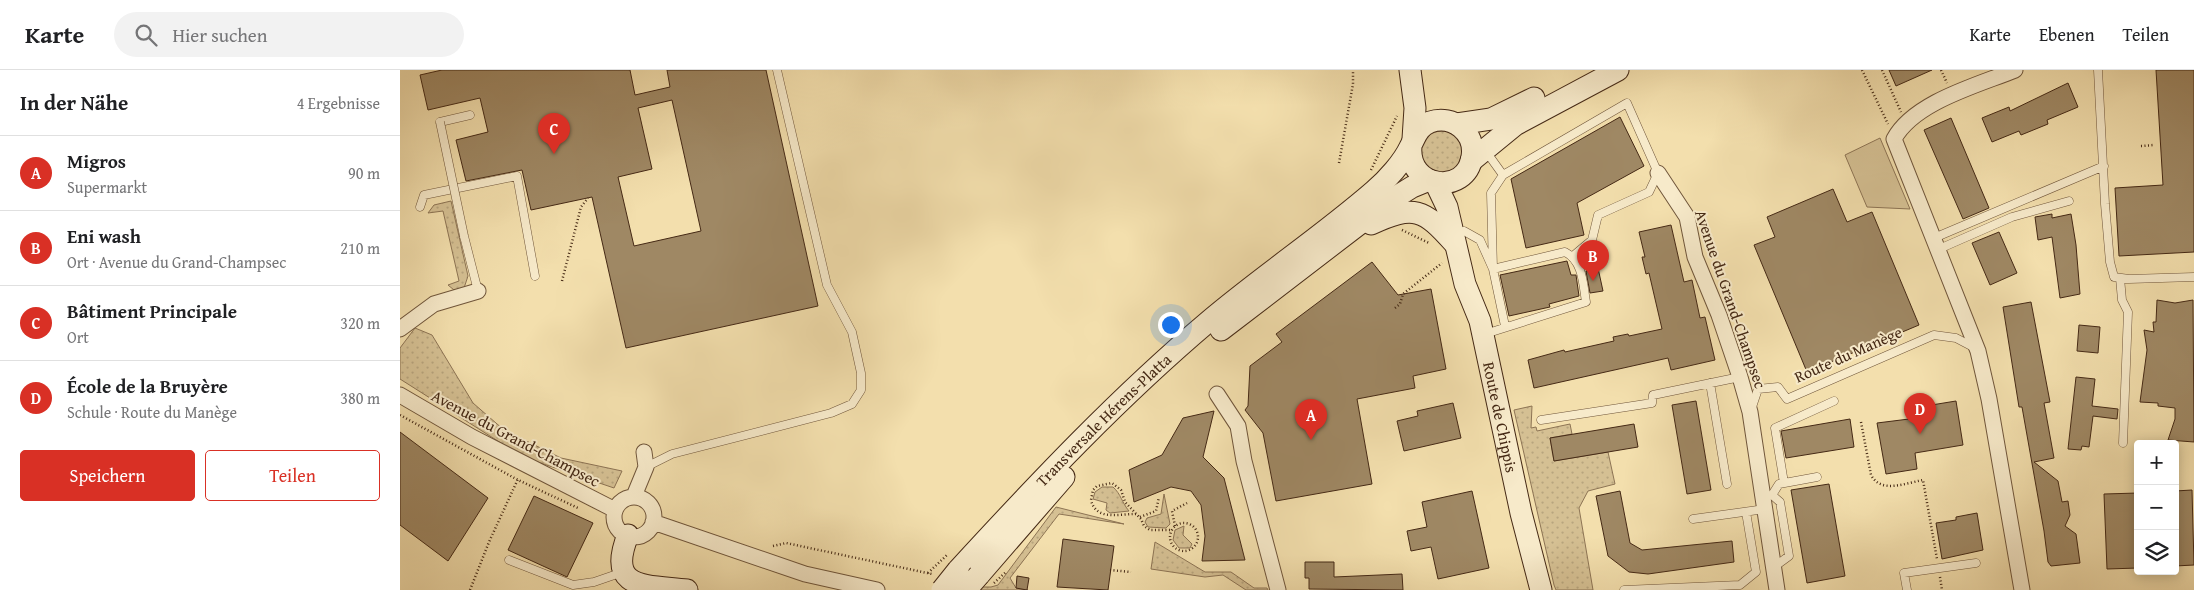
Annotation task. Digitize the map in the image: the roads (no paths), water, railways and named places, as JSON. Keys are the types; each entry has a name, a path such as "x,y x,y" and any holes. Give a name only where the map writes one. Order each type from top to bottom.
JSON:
{"main road":[{"path":"1410,70 1431,106 1470,138 1473,161"},
{"path":"1410,70 1415,108 1412,143 1414,166 1432,181 1450,182 1515,125 1618,70"},
{"path":"1412,143 1427,124 1480,121 1511,111 1588,70"},
{"name":"Transversale Hérens-Platta","path":"947,578 1141,380 1244,292 1376,190 1412,143"},
{"name":"Route de Chippis","path":"1456,245 1460,200 1473,161"},
{"name":"Transversale Hérens-Platta","path":"978,583 1069,471 1125,414 1218,332 1350,233 1388,202 1412,187 1432,181"},
{"name":"Route de Chippis","path":"1432,181 1447,207 1465,284 1482,328 1521,513 1541,590"},
{"path":"1350,233 1394,214 1422,214 1437,223 1456,245"},
{"name":"Route de Chippis","path":"1521,513 1527,590"},
{"path":"628,535 621,557 623,572 629,580 639,585 687,590"}],"street":[{"path":"2015,70 1931,105 1901,127 1894,139 1978,351 1989,399 2022,590"},
{"name":"Avenue du Grand-Champsec","path":"1658,173 1687,216 1695,257 1719,314 1740,377 1750,412 1767,500 1778,590"},
{"path":"400,329 434,304 478,291"},
{"path":"1217,394 1238,426 1244,461 1278,590"},
{"name":"Avenue du Grand-Champsec","path":"400,395 472,437 615,510"},
{"path":"634,496 645,459"},
{"path":"634,496 650,504 654,516 653,522 646,532 634,536 623,533 615,523 615,510 622,500 634,496"},
{"path":"653,522 805,574 876,590"}],"lane":[{"path":"645,459 831,414 852,404 861,390 861,373 852,332 827,285 777,70"},
{"path":"2098,70 2110,262 2114,277 2194,277"},
{"path":"1492,269 1491,193 1502,175 1627,103 1658,173 1649,192 1598,215 1592,240 1573,256"},
{"path":"470,115 440,122 464,236 478,291"},
{"path":"1473,161 1502,175"},
{"path":"1936,243 2104,166"},
{"path":"420,206 424,195 517,176 536,276"},
{"path":"1936,243 2012,217 2069,201"},
{"path":"1456,245 1480,240 1492,269 1505,326"},
{"path":"1482,328 1505,326 1586,302 1578,264 1573,256 1565,252 1492,269"},
{"path":"2120,278 2122,300 2128,312 2123,444"},
{"name":"Route du Manège","path":"1750,412 1758,389 1778,387 1787,399 1934,335 1956,338 1978,351"},
{"path":"1541,420 1652,403 1653,395 1740,377"},
{"path":"1710,383 1727,484"},
{"path":"1784,483 1775,428 1834,401"},
{"path":"1693,519 1746,512 1767,500 1779,484 1817,477"},
{"path":"1624,590 1740,585 1751,578 1756,572 1746,512"},
{"path":"509,560 573,585 594,582 623,572"},
{"path":"1907,590 1904,573 1976,563"}],"place":[{"name":"Bâtiment Principale","path":"554,154"},
{"name":"Eni wash","path":"1593,281"},
{"name":"École de la Bruyère","path":"1920,434"},
{"name":"Migros","path":"1311,440"}]}
